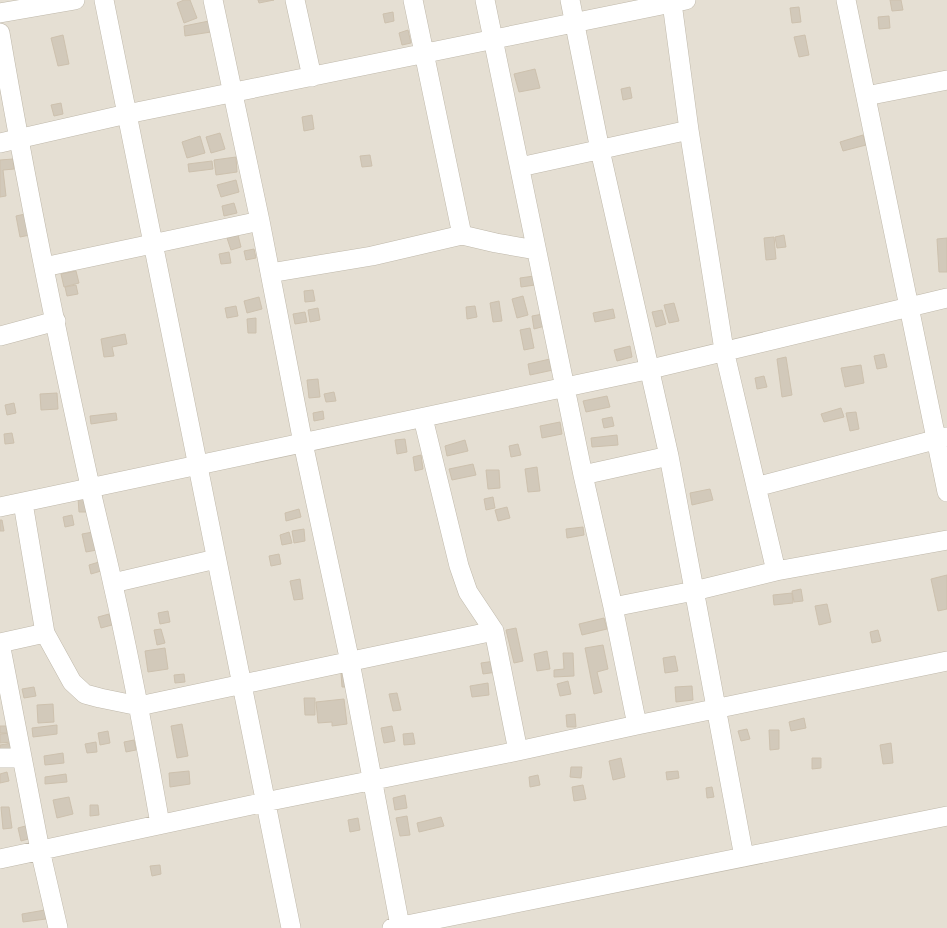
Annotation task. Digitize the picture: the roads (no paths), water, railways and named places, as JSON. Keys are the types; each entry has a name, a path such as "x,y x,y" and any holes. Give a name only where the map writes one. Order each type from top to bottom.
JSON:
{"street":[{"path":"0,14 75,0"},
{"path":"104,0 291,928"},
{"path":"214,0 260,221 303,443 350,662 373,780 396,927 947,816"},
{"path":"295,0 312,77"},
{"path":"413,0 462,235"},
{"path":"486,0 536,250 637,725"},
{"path":"570,0 600,150 651,369 669,456 744,857"},
{"path":"846,0 909,306 941,439 947,492"},
{"path":"0,143 127,114 494,38 679,2 689,130 724,350 776,571"},
{"path":"0,33 18,140 90,488 113,583 139,706 160,824"},
{"path":"866,96 947,80"},
{"path":"520,167 689,130"},
{"path":"44,266 260,221"},
{"path":"270,273 372,256 462,235 536,250"},
{"path":"0,507 651,369 947,298"},
{"path":"0,336 56,321"},
{"path":"423,418 459,566 468,592 494,631 518,751"},
{"path":"756,487 941,439"},
{"path":"583,475 669,456"},
{"path":"22,503 45,633 72,682 86,694 100,698 139,706 494,631"},
{"path":"613,607 694,591 776,571 947,540"},
{"path":"113,583 216,559"},
{"path":"45,633 0,643 40,850 58,928"},
{"path":"0,859 265,802 947,661"},
{"path":"0,758 22,758"}]}
